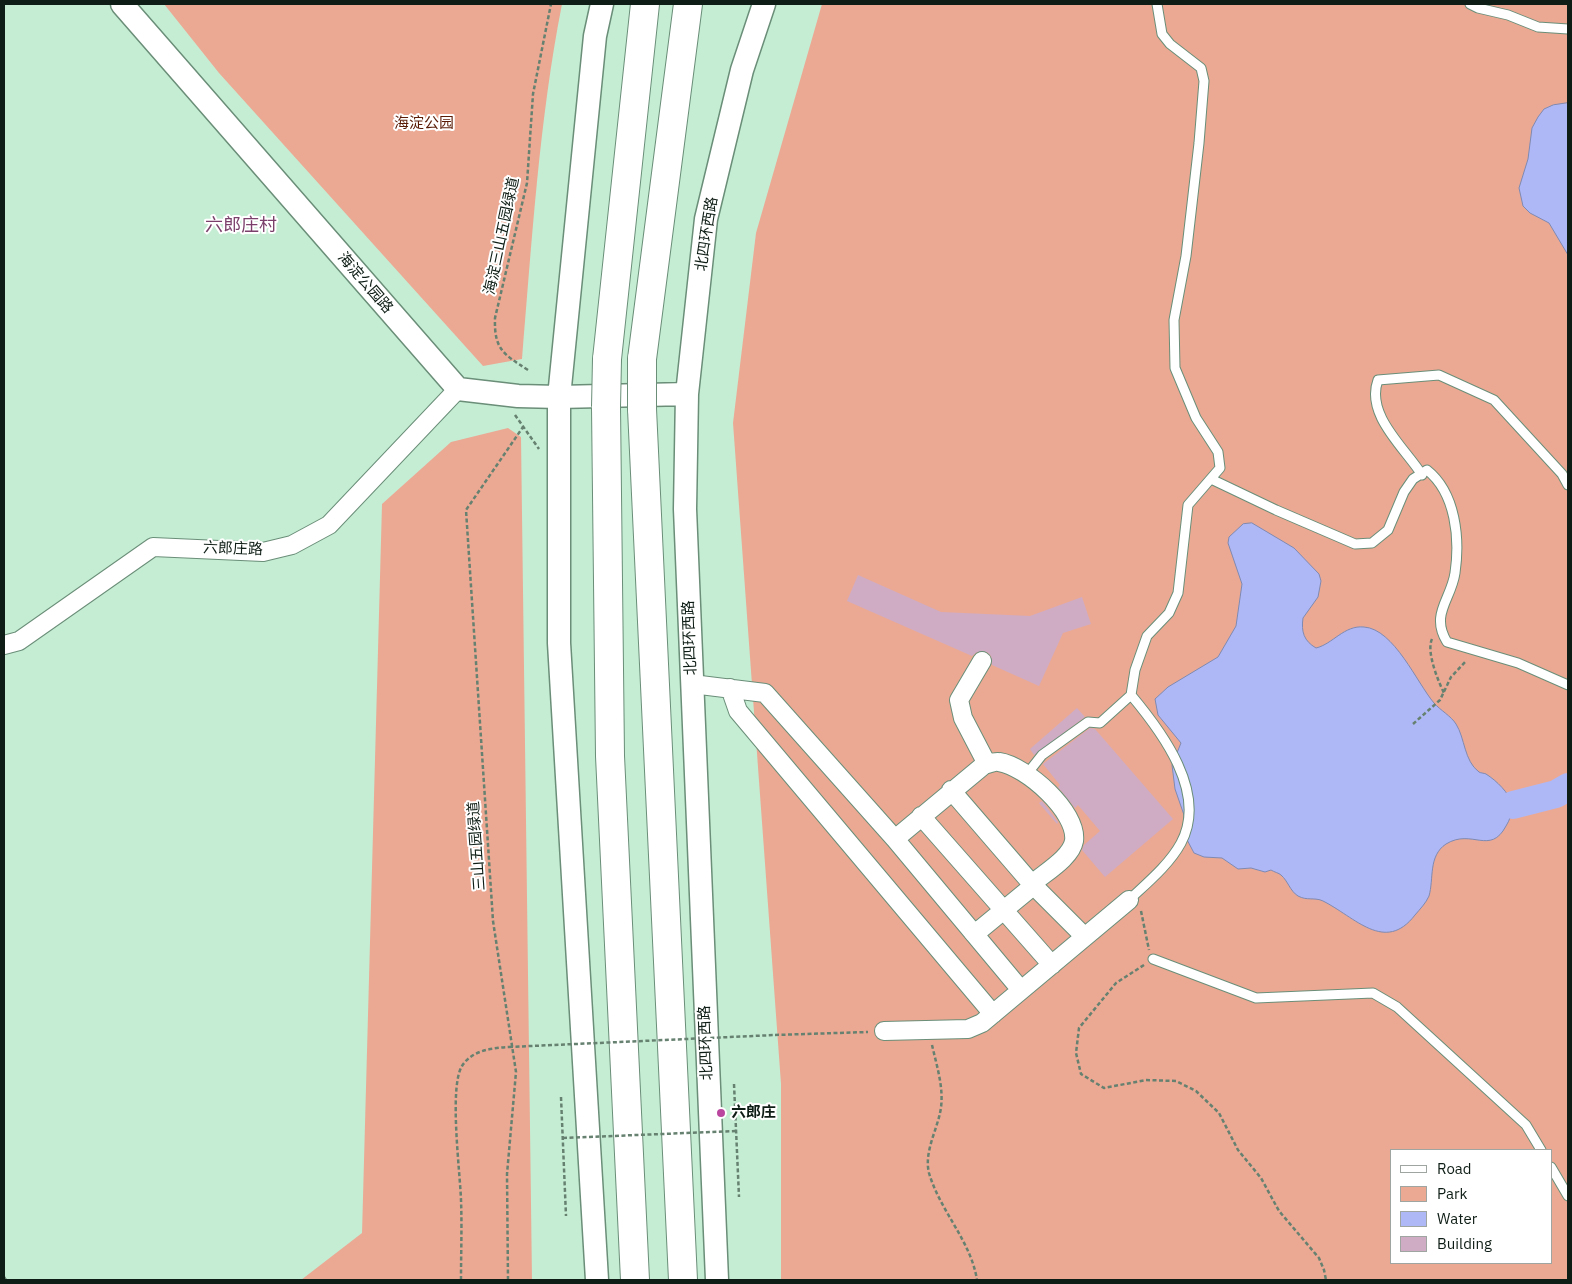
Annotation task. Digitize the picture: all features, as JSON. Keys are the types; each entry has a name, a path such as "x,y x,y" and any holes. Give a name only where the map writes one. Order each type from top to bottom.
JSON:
{"highway":[{"path":"635,1280 610,756 606,406 607,359 645,4"},
{"path":"683,1280 642,409 642,359 688,4"}],"street":[{"name":"海淀公园路","path":"122,4 458,389"},
{"path":"597,1280 559,643 559,397 595,36 602,4"},
{"name":"北四环西路","path":"717,1280 685,509 687,394 706,219 742,70 764,4"},
{"path":"458,389 518,396 559,397 687,394"},
{"name":"六郎庄路","path":"4,645 19,640 153,547 263,552 292,545 329,525 458,389"},
{"path":"982,661 959,700 963,718 987,764"},
{"path":"692,684 765,693 894,839 1021,990"},
{"path":"730,688 738,711 993,1014"},
{"path":"894,839 974,771 987,764 998,761 1027,774 1040,784 1070,820 1074,829 1074,842 1070,851 1032,884 1027,891 982,928 973,933"},
{"path":"951,790 1032,884 1085,937"},
{"path":"921,816 1052,964"},
{"path":"884,1031 968,1029 982,1023 1133,896"}],"lane":[{"path":"1027,774 1042,755 1088,722 1100,723 1131,695 1136,670 1147,636 1169,613 1178,592 1188,505 1220,468 1218,452 1196,418 1175,368 1174,320 1186,256 1204,81 1201,68 1170,44 1162,34 1157,4"},
{"path":"1470,4 1478,8 1508,15 1538,27 1568,29"},
{"path":"1422,475 1383,422 1374,390 1378,380 1439,375 1494,400 1562,474 1568,485"},
{"path":"1211,479 1276,510 1355,544 1372,543 1388,530 1404,492 1413,479 1422,475 1427,470 1434,476 1451,504 1457,532 1455,574 1439,619 1440,631 1447,642 1518,663 1568,685"},
{"path":"1131,695 1159,728 1187,786 1189,825 1181,844 1166,864 1133,896"},
{"path":"1153,959 1256,998 1373,993 1397,1007 1526,1125 1540,1149"},
{"path":"1552,1169 1568,1196"}],"path":[{"name":"海淀三山五园绿道","path":"528,370 507,356 498,347 495,334 495,318 527,183 533,94 551,4"},
{"name":"三山五园绿道","path":"508,1280 507,1174 516,1072 494,921 466,510 523,427 544,456"},
{"path":"1440,631 1431,641 1430,649 1438,681 1444,693"},
{"path":"1413,724 1440,700 1451,676 1479,650"},
{"path":"1133,896 1153,959 1116,983 1079,1028 1076,1053 1081,1074 1104,1088 1146,1080 1176,1081 1196,1090 1219,1113 1238,1150 1261,1178 1279,1212 1318,1258 1324,1270 1326,1280"},
{"path":"928,1030 941,1091 941,1112 932,1136 929,1171 945,1210 971,1255 977,1280"},
{"path":"460,1280 461,1201 456,1085 462,1066 476,1053 493,1048 509,1047 775,1034 884,1031"},
{"path":"734,1084 739,1197"},
{"path":"561,1096 566,1216"},
{"path":"563,1138 736,1131"}],"green space":[{"name":"海淀公园","path":"164,4 562,4 547,92 522,359 483,366 219,73"},
{"path":"822,4 1568,4 1568,1280 781,1280 781,1084 733,423 756,233"},
{"path":"508,428 521,437 532,1280 301,1280 362,1233 382,504 451,442"}],"water":[{"path":"1568,103 1568,255 1549,223 1530,213 1523,206 1519,188 1528,159 1532,128 1538,117 1544,109 1553,105"},
{"path":"1252,523 1294,548 1319,574 1321,581 1318,597 1303,618 1302,628 1306,639 1316,648 1357,627 1375,630 1385,637 1404,658 1434,703 1456,724 1470,762 1506,792 1513,805 1507,824 1500,835 1494,839 1487,841 1455,840 1440,849 1434,861 1428,899 1404,926 1392,932 1370,929 1323,901 1298,896 1281,875 1271,870 1265,872 1251,868 1238,869 1222,858 1204,857 1194,853 1183,832 1184,815 1175,789 1172,765 1181,743 1158,715 1155,699 1168,687 1218,657 1236,626 1242,584 1228,543 1229,537 1243,524"}],"building":[{"path":"858,575 941,612 1030,616 1082,597 1091,624 1063,633 1039,686 992,665 991,656 987,652 977,652 972,656 847,601"},
{"path":"1077,708 1085,717 1034,755 1030,749"},
{"path":"1090,728 1095,729 1173,819 1105,877 1082,850 1084,845 1100,831 1078,805 1075,808 1043,764"},
{"path":"1042,801 1058,822 1057,824 1039,803"}],"waterway":[{"path":"1513,805 1556,794 1568,787"}],"place":[{"name":"六郎庄","path":"721,1113"}],"district":[{"name":"六郎庄村","path":"241,226"}]}
